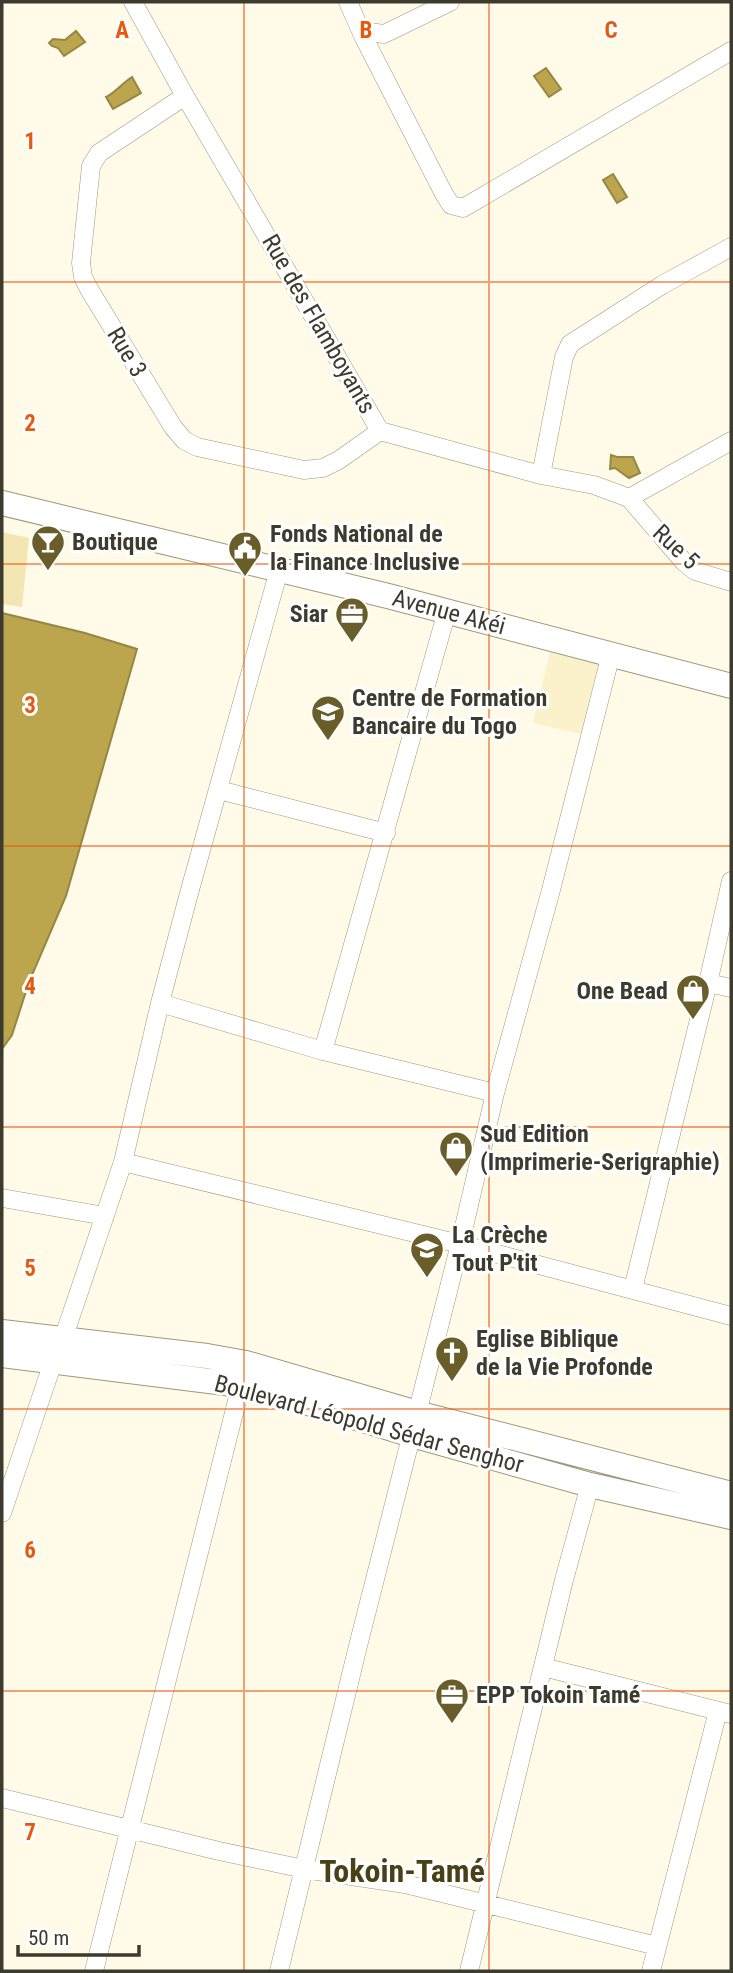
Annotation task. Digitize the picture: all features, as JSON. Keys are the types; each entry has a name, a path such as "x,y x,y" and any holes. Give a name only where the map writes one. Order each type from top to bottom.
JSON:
{"main road":[{"name":"Avenue Akéi","path":"2,503 447,611 731,687"},
{"name":"Boulevard Léopold Sédar Senghor","path":"2,1332 207,1356 244,1374 414,1424 590,1485 731,1517"},
{"name":"Boulevard Léopold Sédar Senghor","path":"2,1355 53,1362 244,1374"},
{"name":"Boulevard Léopold Sédar Senghor","path":"414,1424 731,1494"}],"street":[{"name":"Rue des Flamboyants","path":"133,2 380,431 541,475 594,485 629,498"},
{"path":"348,2 444,194 451,205 463,208 731,51"},
{"path":"361,31 384,34 450,2"},
{"name":"Rue 3","path":"185,96 99,153 91,166 81,263 83,277 102,311 173,427 184,440 197,447 304,470 323,468 339,460 380,431"},
{"path":"541,475 564,357 569,344 662,285 731,247"},
{"path":"629,498 731,441"},
{"name":"Rue 5","path":"629,498 684,562 695,570 731,582"},
{"path":"63,1339 123,1162 160,1003 279,570"},
{"path":"323,1051 447,611"},
{"path":"279,1971 495,1093 551,890 611,654"},
{"path":"219,790 386,833"},
{"path":"633,1289 731,881"},
{"path":"708,983 731,988"},
{"path":"160,1003 323,1051 495,1093"},
{"path":"123,1162 460,1244 731,1316"},
{"path":"2,1198 105,1216"},
{"path":"2,1513 53,1362"},
{"path":"94,1971 244,1374"},
{"path":"469,1971 542,1667 590,1485"},
{"path":"542,1667 725,1712 651,1971"},
{"path":"2,1798 219,1851 304,1869 405,1884 657,1946"}],"shaded area":[{"path":"76,31 85,42 64,56 58,48 49,43 53,39 65,40"},
{"path":"546,68 561,89 549,97 534,76"},
{"path":"132,77 141,93 113,109 106,97"},
{"path":"613,174 627,197 617,203 603,180"},
{"path":"611,455 633,457 640,473 629,478 615,468 610,469"},
{"path":"2,532 29,538 22,607 2,604"},
{"path":"2,613 137,649 66,896 29,982 12,1035 2,1049"},
{"path":"550,651 600,663 584,735 533,723"}],"place":[{"name":"Boutique","path":"48,572"},
{"name":"Fonds National de la Finance Inclusive","path":"245,578"},
{"name":"Siar","path":"352,644"},
{"name":"Centre de Formation Bancaire du Togo","path":"328,742"},
{"name":"One Bead","path":"693,1021"},
{"name":"Sud Edition (Imprimerie-Serigraphie)","path":"456,1178"},
{"name":"La Crèche Tout P'tit","path":"427,1279"},
{"name":"Eglise Biblique de la Vie Profonde","path":"452,1383"},
{"name":"EPP Tokoin Tamé","path":"452,1725"}],"district":[{"name":"Tokoin-Tamé","path":"402,1871"}]}
